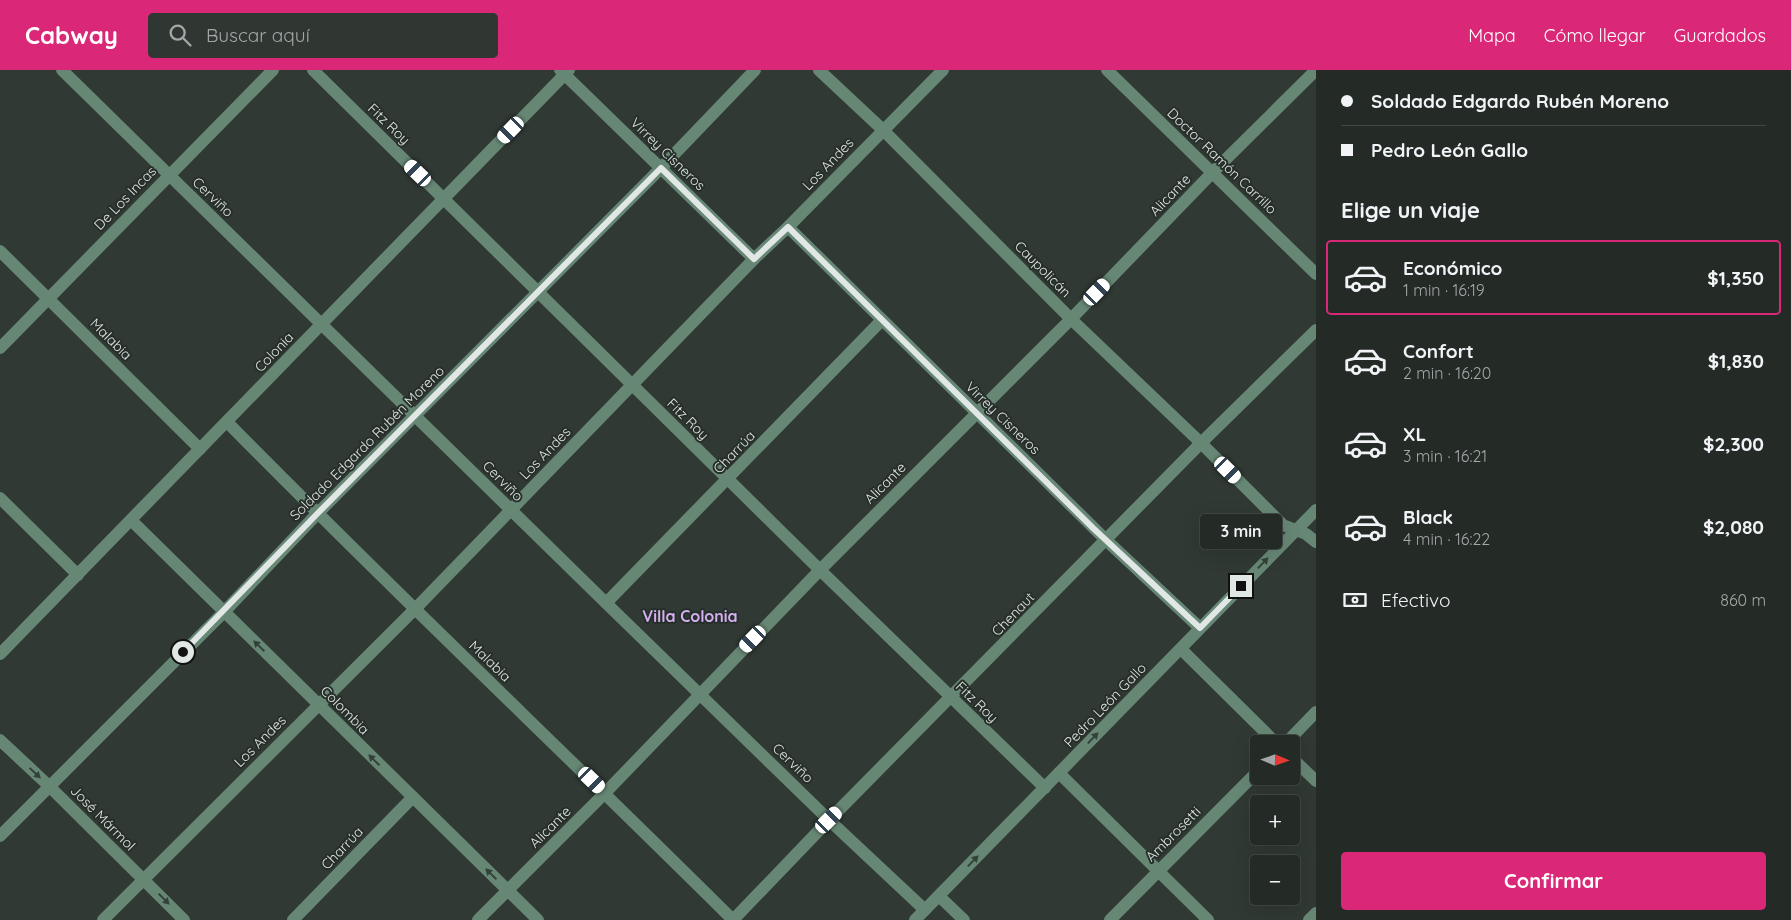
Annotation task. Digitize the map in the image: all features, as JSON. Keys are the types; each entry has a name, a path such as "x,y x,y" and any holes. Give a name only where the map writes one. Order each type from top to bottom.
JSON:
{"street":[{"name":"Cerviño","path":"62,70 606,603 829,820 925,910"},
{"name":"De Los Incas","path":"0,348 273,70"},
{"name":"Fitz Roy","path":"313,70 633,384 728,480 1044,788"},
{"name":"Soldado Edgardo Rubén Moreno","path":"0,836 224,612 317,514 661,168 755,70"},
{"name":"Caupolicán","path":"819,70 883,130 1071,319 1201,443 1282,525 1306,534 1316,542"},
{"name":"Los Andes","path":"103,920 415,609 754,259 943,70"},
{"name":"Doctor Ramón Carrillo","path":"1107,70 1316,274"},
{"name":"Alicante","path":"478,920 605,793 820,570 1316,70"},
{"name":"Colonia","path":"0,654 445,199 565,72"},
{"name":"Virrey Cisneros","path":"565,72 754,259"},
{"name":"Virrey Cisneros","path":"788,227 976,414 1200,628"},
{"name":"Malabia","path":"0,252 200,449"},
{"name":"Charrúa","path":"606,603 882,320"},
{"name":"Chenaut","path":"733,920 829,820 1201,443 1316,330"},
{"name":"Malabia","path":"228,422 317,514 733,920"},
{"path":"0,498 78,575"},
{"name":"Pedro León Gallo","path":"915,920 1316,510"},
{"name":"Colombia","path":"131,520 538,920"},
{"path":"1181,648 1268,735"},
{"path":"1294,735 1316,712"},
{"name":"José Mármol","path":"0,740 184,920"},
{"path":"1300,766 1316,781"},
{"path":"1059,773 1208,920"},
{"name":"Ambrosetti","path":"1110,920 1250,779"},
{"name":"Charrúa","path":"294,920 413,797"},
{"path":"939,896 964,920"},
{"path":"1309,920 1316,913"}],"district":[{"name":"Villa Colonia","path":"690,616"}],"route":[{"path":"183,652 224,612 317,514 661,168 754,259 788,227 1093,528 1200,628 1241,586"}]}
